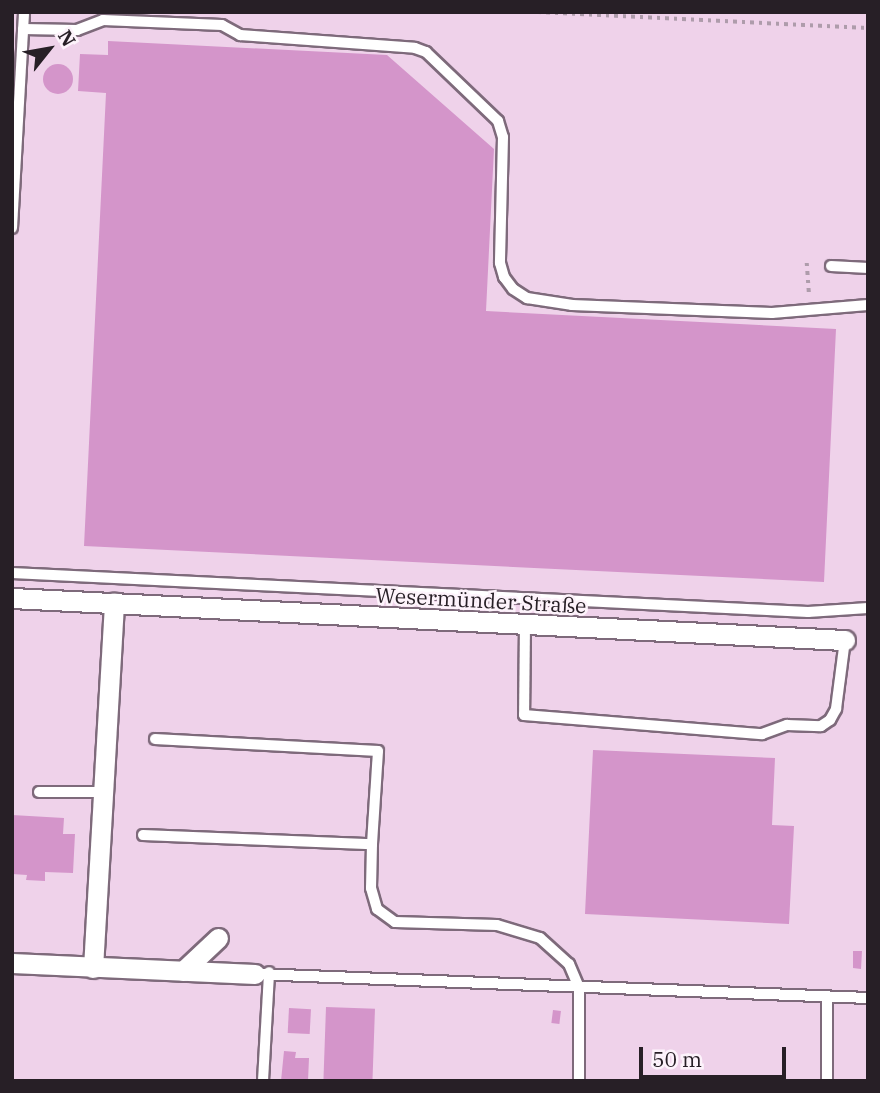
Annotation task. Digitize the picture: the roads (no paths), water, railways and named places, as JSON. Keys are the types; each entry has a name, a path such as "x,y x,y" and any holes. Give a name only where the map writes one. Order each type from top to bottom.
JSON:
{"street":[{"name":"Wesermünder Straße","path":"12,598 845,640"},
{"path":"93,968 114,604"},
{"path":"183,971 218,938"},
{"path":"12,963 262,973"}],"lane":[{"path":"12,228 24,12"},
{"path":"23,29 77,30 103,20 222,25 240,35 415,48 426,52 498,121 503,136 500,263 504,277 513,289 527,298 572,305 772,313 868,306"},
{"path":"831,266 868,268"},
{"path":"12,573 808,612 868,608"},
{"path":"525,625 524,715 762,734 787,725 821,726 830,720 836,709 845,640"},
{"path":"155,739 378,751 371,888 377,909 395,922 496,925 540,938 569,964 579,987 579,1081"},
{"path":"39,792 103,792"},
{"path":"143,835 372,844"},
{"path":"263,1081 262,973 868,998"},
{"path":"827,998 827,1081"}]}
